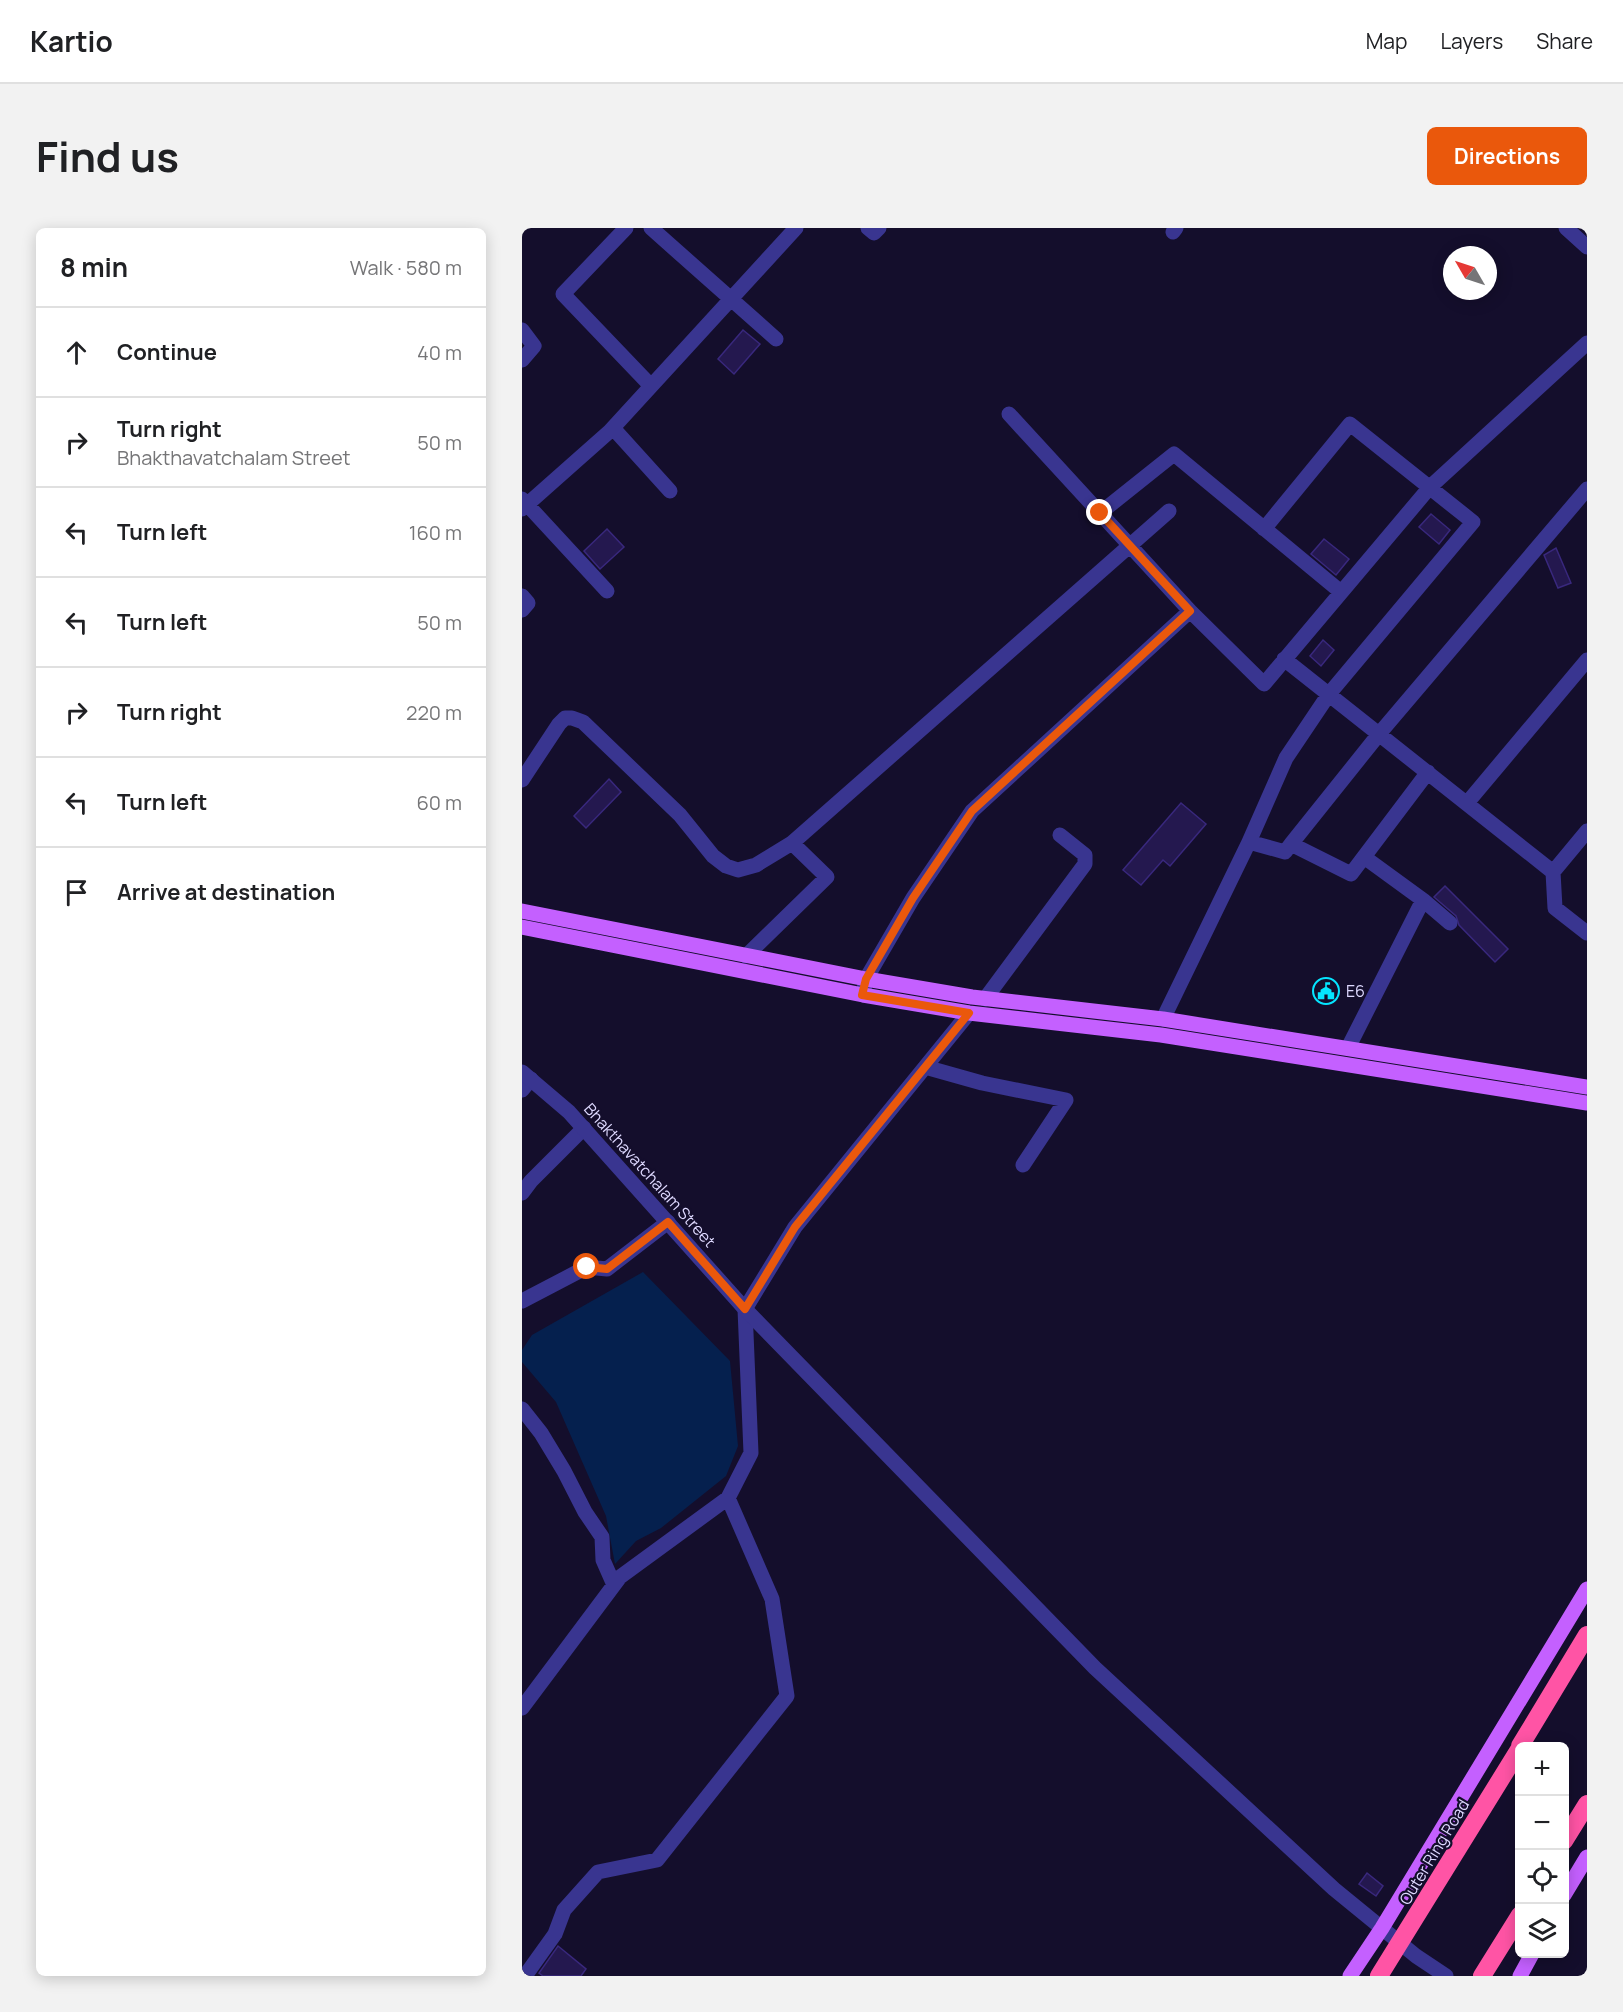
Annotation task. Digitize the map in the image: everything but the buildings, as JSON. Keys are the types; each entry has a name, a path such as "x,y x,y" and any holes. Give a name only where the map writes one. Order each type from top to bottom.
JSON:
{"highway":[{"name":"Outer Ring Road","path":"1523,1742 1587,1635"},
{"name":"Outer Ring Road","path":"1379,1976 1515,1755"},
{"path":"1569,1833 1587,1804"},
{"path":"1482,1976 1515,1923"}],"main road":[{"path":"522,910 746,956 985,999 1163,1019 1587,1087"},
{"path":"522,927 862,995 969,1013 1161,1035 1587,1103"},
{"path":"1350,1976 1382,1928 1587,1589"},
{"path":"1569,1887 1587,1857"},
{"path":"1520,1976 1529,1958"}],"street":[{"path":"626,228 563,294 651,386"},
{"path":"651,228 776,339"},
{"path":"607,591 524,504 613,428 796,228"},
{"path":"868,228 874,233 879,228"},
{"path":"1566,228 1587,247"},
{"path":"522,330 534,346 522,360"},
{"path":"1009,414 1190,611 1264,684 1430,487 1587,344"},
{"path":"1163,1019 1249,842 1286,758 1329,694 1473,522 1350,424 1264,529"},
{"path":"613,428 670,491"},
{"path":"1100,513 1174,454 1341,592"},
{"path":"1249,842 1285,852 1379,734 1587,489"},
{"path":"522,780 559,724 565,718 572,718 583,722 680,815 713,856 726,866 738,870 756,865 792,843 1169,511"},
{"path":"522,597 528,603 522,610"},
{"path":"862,995 866,979 913,898 972,811 1190,611"},
{"path":"1284,659 1553,872"},
{"path":"1467,803 1587,660"},
{"path":"1291,844 1351,874 1428,772"},
{"path":"1587,831 1553,872 1555,908 1587,933"},
{"path":"985,999 1085,864 1085,855 1060,835"},
{"path":"746,956 827,877 792,843"},
{"path":"1364,857 1423,900 1450,923"},
{"path":"1348,1048 1423,900"},
{"path":"522,1708 620,1577 728,1498 751,1453 745,1309 795,1227 969,1013"},
{"path":"926,1067 982,1083 1066,1100 1023,1165"},
{"name":"Bhakthavatchalam Street","path":"525,1081 569,1112 745,1309 1095,1668 1334,1889 1416,1956 1445,1975"},
{"path":"522,1193 584,1128"},
{"path":"522,1301 587,1267 607,1269 668,1222"},
{"path":"522,1409 541,1433 585,1512 602,1537 603,1560 614,1585"},
{"path":"525,1976 555,1934 564,1910 598,1872 657,1860 787,1695 772,1599 728,1498"}],"water":[{"path":"643,1272 730,1361 738,1446 726,1476 661,1528 636,1541 615,1564 606,1516 556,1402 522,1362 522,1350 532,1335"}],"place":[{"name":"E6","path":"1326,991"}],"route":[{"path":"587,1267 607,1269 668,1222 745,1309 795,1227 969,1013 862,995 866,979 913,898 972,811 1190,611 1100,513"}]}
